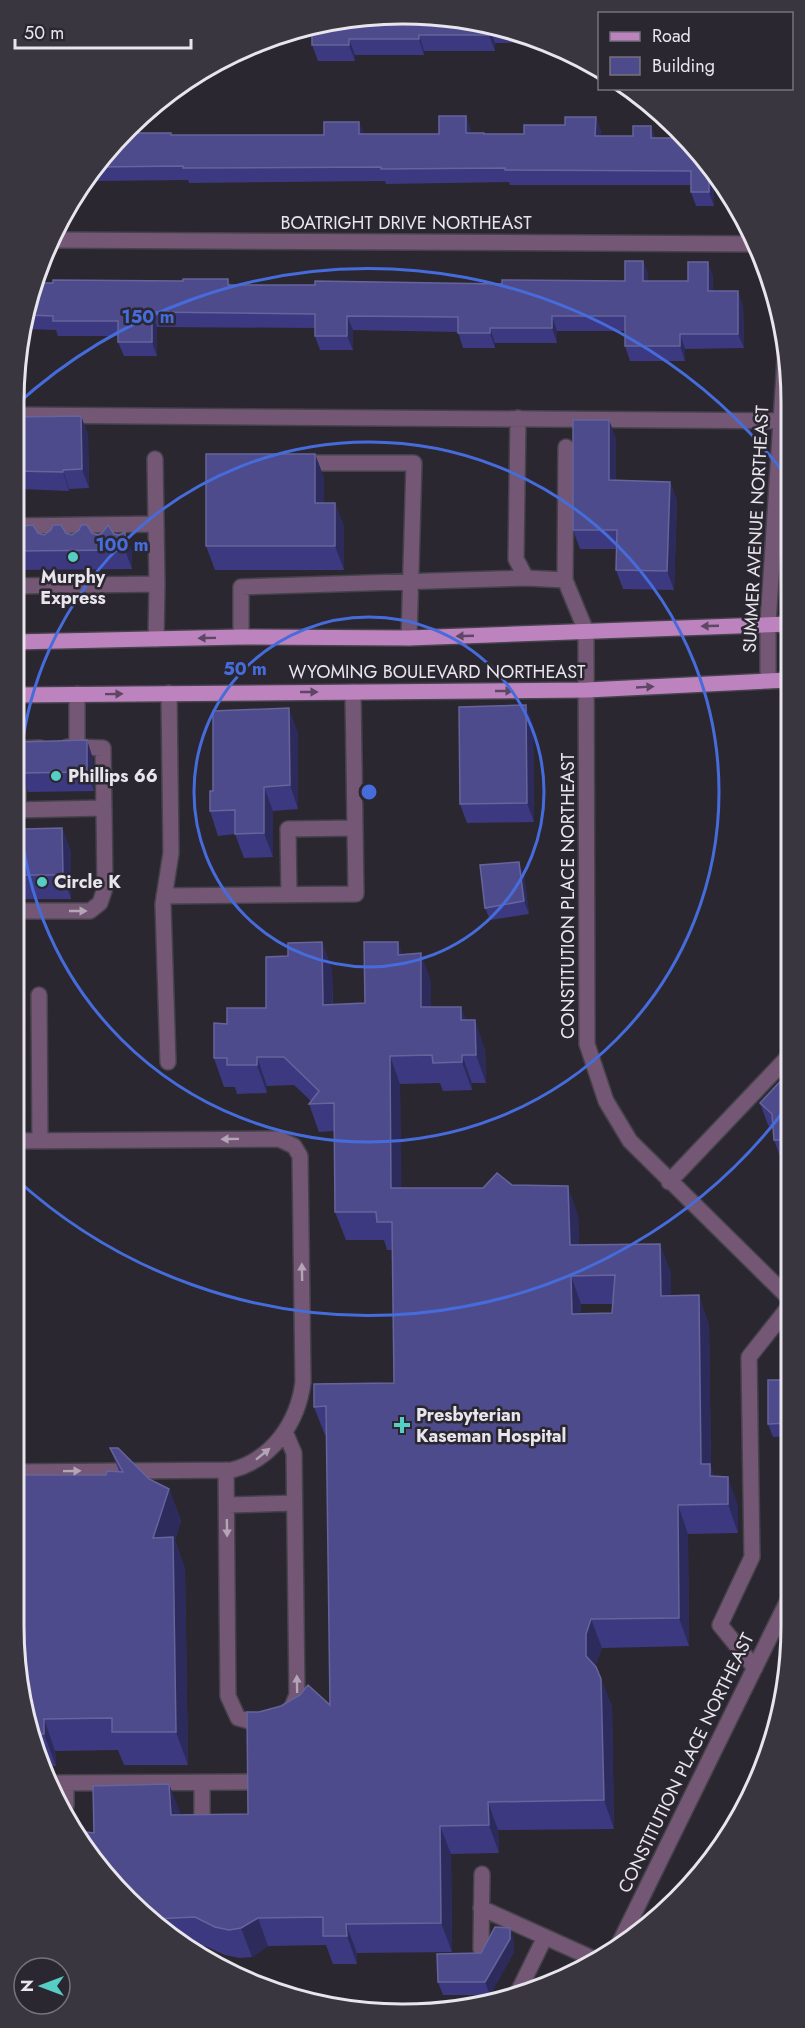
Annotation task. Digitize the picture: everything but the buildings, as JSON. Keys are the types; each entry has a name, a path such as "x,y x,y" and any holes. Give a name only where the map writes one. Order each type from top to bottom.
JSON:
{"main road":[{"name":"WYOMING BOULEVARD NORTHEAST","path":"24,642 241,637 409,638 781,624"},
{"name":"WYOMING BOULEVARD NORTHEAST","path":"24,695 586,690 781,680"}],"street":[{"name":"BOATRIGHT DRIVE NORTHEAST","path":"61,240 746,244"},
{"name":"SUMMER AVENUE NORTHEAST","path":"781,408 781,468"},
{"path":"24,415 780,421"},
{"path":"518,418 516,559 526,578"},
{"path":"566,447 565,580 586,631"},
{"path":"155,459 158,584 156,639"},
{"path":"284,463 414,463 409,638"},
{"name":"SUMMER AVENUE NORTHEAST","path":"768,681 768,624 781,522"},
{"path":"125,524 125,544"},
{"path":"24,526 156,524"},
{"path":"50,525 50,544"},
{"path":"78,525 78,544"},
{"path":"104,525 104,544"},
{"path":"24,581 126,577 158,584"},
{"path":"241,637 241,587 526,578 565,580"},
{"name":"CONSTITUTION PLACE NORTHEAST","path":"586,631 587,1044 606,1101 630,1141 781,1292"},
{"path":"164,896 356,894 353,692"},
{"path":"168,1062 163,904 171,853 169,693"},
{"path":"77,694 77,747"},
{"path":"24,749 103,748 105,888 100,903 90,911 24,911"},
{"path":"24,810 104,808"},
{"path":"289,895 288,829 355,828"},
{"path":"39,995 40,1141"},
{"path":"669,1182 781,1064"},
{"path":"24,1141 279,1138 294,1146 300,1156 303,1382 301,1398 295,1415 285,1432 255,1461 241,1467 226,1470 24,1472"},
{"path":"755,1668 720,1625 752,1557 749,1357 781,1315"},
{"path":"226,1470 228,1696 238,1718 263,1726 287,1718 297,1695 294,1453 285,1432"},
{"path":"226,1505 294,1503"},
{"name":"CONSTITUTION PLACE NORTHEAST","path":"625,1932 781,1615"},
{"path":"202,1782 202,1828"},
{"path":"60,1783 246,1782"},
{"path":"481,1949 482,1874"},
{"path":"481,1908 587,1956"},
{"path":"522,1985 545,1937"}],"place":[{"name":"Murphy Express","path":"73,557"},
{"name":"Phillips 66","path":"56,776"},
{"name":"Circle K","path":"42,882"},
{"name":"Presbyterian Kaseman Hospital","path":"402,1425"}]}
